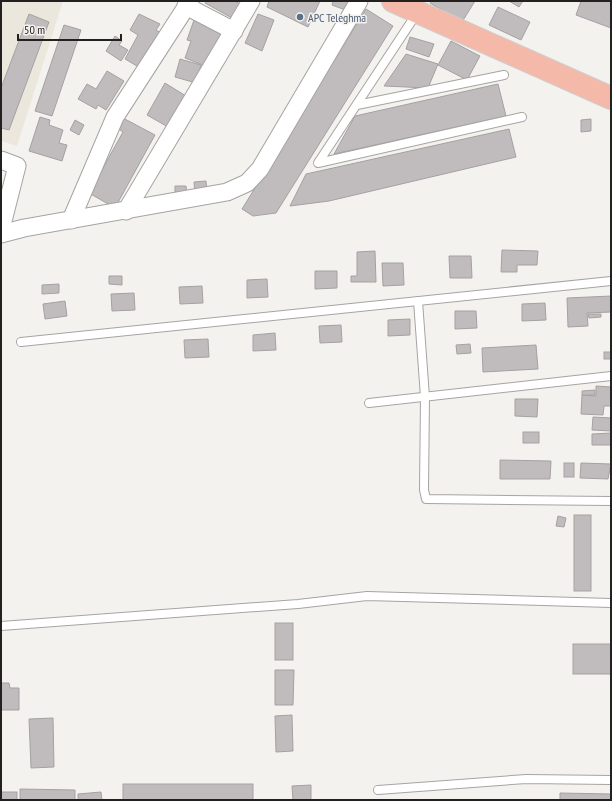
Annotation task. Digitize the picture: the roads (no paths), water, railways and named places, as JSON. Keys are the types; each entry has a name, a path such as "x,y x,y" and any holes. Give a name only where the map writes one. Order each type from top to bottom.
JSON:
{"main road":[{"path":"393,1 611,98"}],"street":[{"path":"126,211 251,1"},
{"path":"1,234 24,228 227,192 247,183 260,170 359,1"},
{"path":"71,220 115,117 188,4 234,31"},
{"path":"1,160 17,166 1,229"}],"lane":[{"path":"418,12 318,163 522,117"},
{"path":"357,105 504,75"},
{"path":"21,342 611,281"},
{"path":"418,301 425,397 424,490 426,499 611,501"},
{"path":"369,403 611,376"},
{"path":"1,626 298,604 367,596 611,603"},
{"path":"378,790 526,778 611,780"}],"place":[{"name":"APC Teleghma","path":"300,17"}]}
